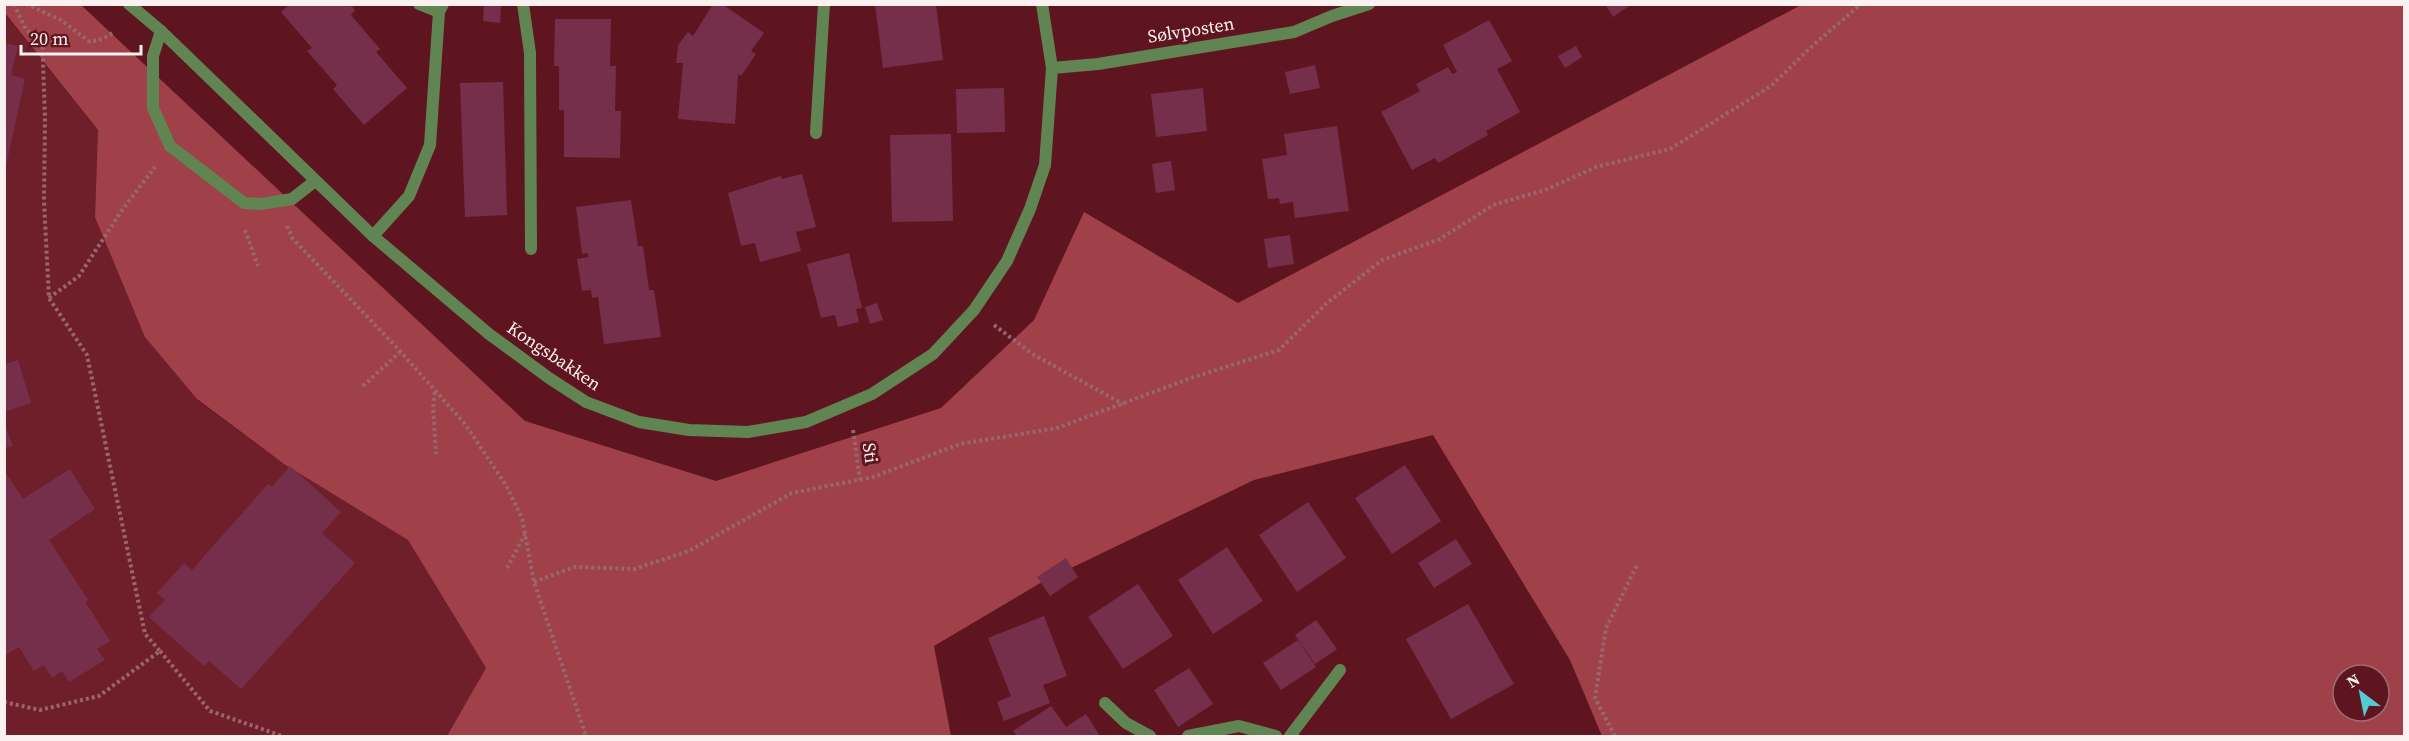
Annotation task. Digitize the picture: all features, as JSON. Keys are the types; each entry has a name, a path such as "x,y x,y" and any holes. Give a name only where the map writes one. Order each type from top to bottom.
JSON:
{"street":[{"name":"Kongsbakken","path":"129,4 373,236 489,334 586,402 639,422 689,430 748,432 806,422 872,394 933,354 974,310 1007,261 1030,208 1045,165 1052,68 1042,4"},
{"path":"373,236 409,196 430,145 441,8 419,4"},
{"path":"523,4 530,53 531,249"},
{"path":"816,132 824,4"},
{"name":"Sølvposten","path":"1052,68 1098,64 1294,32 1332,10 1368,4"},
{"path":"160,31 153,56 153,108 170,146 244,203 261,204 292,199 315,181"},
{"path":"1290,736 1340,670"},
{"path":"1105,703 1126,723 1150,736"},
{"path":"1188,736 1239,726 1276,736"}],"path":[{"path":"14,4 26,30 42,40"},
{"path":"26,4 61,20 90,42 113,33"},
{"path":"534,582 574,567 634,569 689,551 792,493 873,477 960,444 1058,428 1191,378 1279,350 1327,303 1382,260 1440,238 1493,205 1545,190 1596,167 1670,149 1771,86 1810,48 1861,4"},
{"path":"42,33 45,118 44,202 49,298 87,355 145,634 210,711 282,736"},
{"path":"49,298 79,276 122,210 170,146"},
{"path":"244,203 245,230 258,266"},
{"path":"285,224 293,239 400,351 465,424 506,485 522,518 534,582 586,736"},
{"path":"974,310 1034,355 1123,404"},
{"path":"363,386 400,351"},
{"path":"435,391 433,407 436,454"},
{"name":"Sti","path":"853,430 860,480"},
{"path":"507,568 525,533"},
{"path":"1615,736 1595,698 1606,628 1637,565"},
{"path":"4,702 40,710 99,696 160,651"}],"shaded area":[{"path":"4,5 81,5 525,421 716,481 941,408 1034,320 1084,212 1238,303 1801,5 2404,5 2404,736 1602,736 1570,660 1433,435 1254,480 1042,582 934,646 951,736 447,736 486,668 408,540 284,464 197,399 145,337 95,217 98,130 5,13"},
{"path":"4,13 98,130 95,217 197,400 284,464 408,540 486,668 447,736 5,736"}],"building":[{"path":"290,4 350,4 355,10 351,15 380,49 376,52 407,88 364,125 333,89 337,85 307,51 312,48 281,12"},
{"path":"484,4 501,5 500,23 483,21"},
{"path":"713,4 722,4 764,33 751,51 756,54 741,76 738,74 735,124 678,119 683,63 676,63 678,45 688,32 693,36"},
{"path":"875,4 936,4 943,60 883,68"},
{"path":"1605,4 1632,4 1613,17"},
{"path":"555,19 611,19 610,66 616,66 615,111 621,111 620,158 564,157 564,110 559,110 559,66 554,66"},
{"path":"1489,20 1512,61 1497,69 1520,112 1486,131 1488,135 1438,163 1435,158 1412,170 1381,112 1420,91 1416,84 1448,67 1452,74 1457,72 1443,45"},
{"path":"4,43 18,46 11,75 25,79 5,170"},
{"path":"1576,46 1582,57 1565,68 1558,56"},
{"path":"1315,65 1320,88 1290,94 1285,72"},
{"path":"503,82 507,215 465,217 460,83"},
{"path":"1004,88 1005,132 957,133 956,89"},
{"path":"1203,88 1207,131 1156,137 1151,94"},
{"path":"1337,126 1349,211 1295,218 1293,202 1280,204 1279,198 1268,199 1262,159 1287,155 1284,134"},
{"path":"951,134 953,221 892,222 890,135"},
{"path":"1171,161 1175,190 1156,193 1152,164"},
{"path":"802,174 816,227 796,232 801,251 760,262 755,243 741,246 728,193 781,176 782,179"},
{"path":"631,200 638,246 643,246 649,290 654,290 661,337 604,344 598,297 592,298 591,290 582,291 577,259 588,257 588,253 582,254 576,207"},
{"path":"1290,235 1294,264 1268,268 1264,239"},
{"path":"849,253 862,308 856,309 859,322 838,327 835,315 821,318 807,264"},
{"path":"877,303 883,320 870,324 865,307"},
{"path":"18,360 31,403 4,412 4,365"},
{"path":"4,423 13,446 4,448"},
{"path":"1405,465 1441,521 1392,554 1355,498"},
{"path":"290,466 341,512 322,533 355,563 241,689 209,661 204,666 149,617 165,600 157,593 184,563 192,570 268,484 272,487"},
{"path":"70,469 95,509 49,540 88,600 86,603 110,641 97,649 105,660 69,682 62,671 52,678 44,665 34,671 19,647 4,656 4,474 6,473 23,499"},
{"path":"1308,502 1346,558 1297,592 1259,535"},
{"path":"1456,539 1472,564 1434,588 1418,563"},
{"path":"1227,547 1263,601 1213,634 1178,580"},
{"path":"1066,558 1078,577 1050,596 1037,577"},
{"path":"1138,584 1173,636 1123,669 1088,617"},
{"path":"1468,604 1514,684 1451,719 1406,639"},
{"path":"1044,616 1067,676 1043,685 1050,703 1004,721 997,702 1011,696 988,638"},
{"path":"1316,620 1337,649 1315,664 1295,635"},
{"path":"1298,640 1316,667 1281,690 1263,663"},
{"path":"1189,668 1213,704 1178,727 1154,690"},
{"path":"1051,706 1066,727 1086,714 1100,736 1017,736 1013,731"}]}
